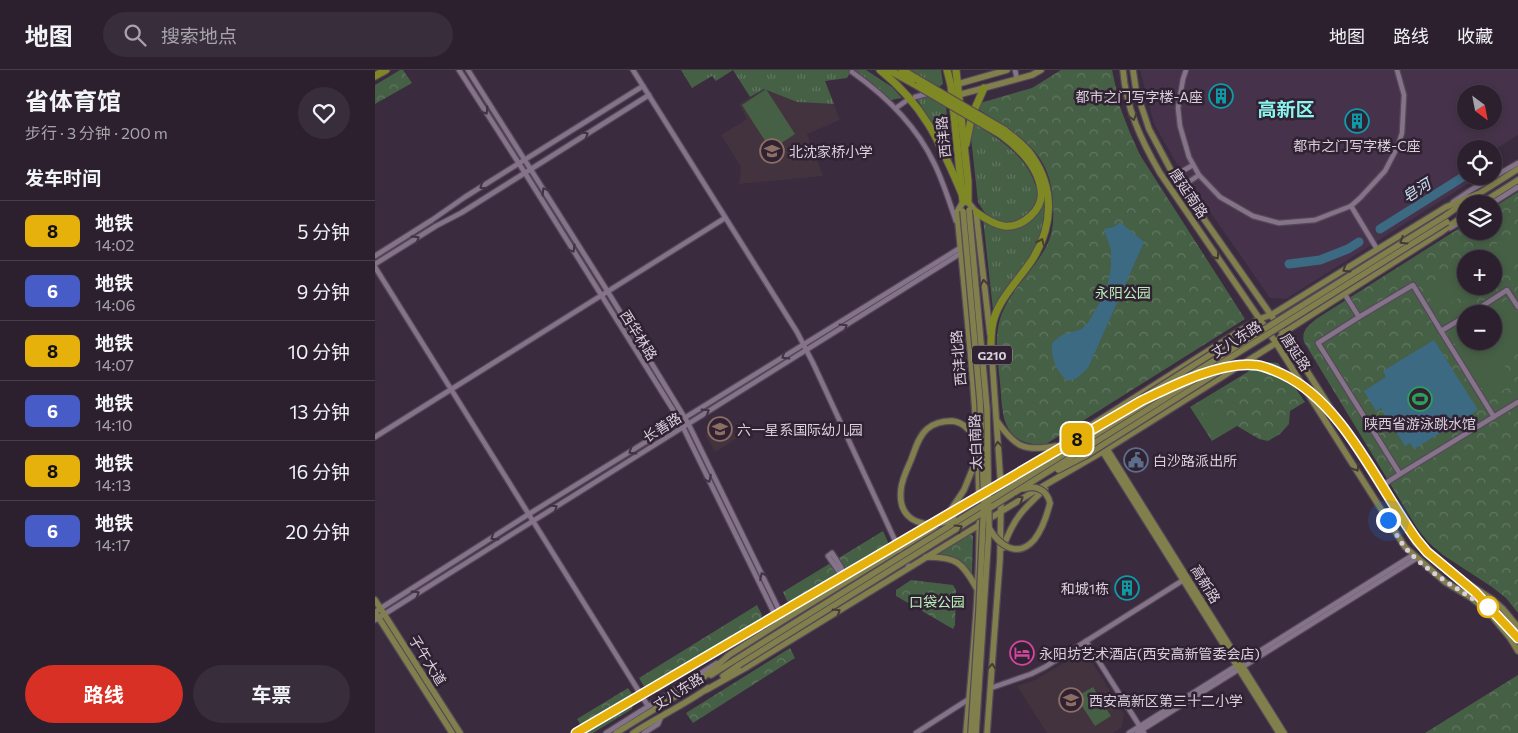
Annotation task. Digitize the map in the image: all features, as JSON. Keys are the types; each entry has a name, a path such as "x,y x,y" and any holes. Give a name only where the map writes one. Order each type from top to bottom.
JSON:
{"highway":[{"path":"375,76 386,70"},
{"path":"880,70 894,81 910,98 931,128 964,199"},
{"path":"889,70 917,83 1020,142 1032,155 1043,176 1049,202 1049,218 1040,245 999,308 992,328 991,348"},
{"path":"902,70 917,83"},
{"name":"西沣路","path":"947,70 958,95 968,181 964,199"},
{"name":"西沣路","path":"956,70 954,85 964,199"},
{"path":"965,152 972,115 984,88"},
{"path":"969,211 995,224 1005,226 1026,220 1037,208 1041,200 1041,190 1031,166 1022,153 1002,132"}],"main road":[{"path":"954,85 1007,70"},
{"path":"958,95 1033,75 1041,70"},
{"name":"唐延南路","path":"1123,70 1125,89 1134,123 1145,147 1170,188 1259,319"},
{"name":"唐延南路","path":"1133,70 1136,90 1149,129 1174,176 1271,315"},
{"name":"丈八东路","path":"697,683 729,655 942,523 1236,333 1259,319 1271,315 1446,207 1480,193 1518,169"},
{"path":"1494,195 1518,180"},
{"path":"1446,219 1480,193"},
{"path":"964,199 969,211"},
{"path":"964,199 969,211"},
{"name":"西沣北路","path":"964,199 957,212 980,455 979,524"},
{"name":"G210","path":"969,211 991,348 1001,485 1001,511"},
{"name":"太白南路","path":"969,211 980,401 980,455 984,500 971,733"},
{"name":"太白南路","path":"969,211 987,409 989,528 976,733"},
{"path":"1446,219 1457,215"},
{"name":"丈八东路","path":"633,733 705,690 737,662 967,514 1446,219"},
{"name":"丈八东路","path":"617,733 697,683 737,662 1015,493 1446,219"},
{"name":"丈八东路","path":"1276,343 1283,333 1440,233 1457,219"},
{"name":"唐延路","path":"1271,315 1416,544 1442,567 1492,599 1518,627"},
{"name":"唐延路","path":"1259,319 1405,546 1445,582 1487,610 1518,651"},
{"path":"1023,480 1076,440 1224,346 1236,333"},
{"path":"705,690 755,662 979,524 1105,450 1276,343"},
{"path":"1029,484 1087,455 1223,369 1248,360"},
{"path":"997,420 1013,441 1021,446 1030,449 1040,449 1060,445"},
{"path":"942,523 964,490 980,455 977,441 965,426 956,422 944,421 926,430 919,439 902,483 901,500 907,514 920,524 930,525 947,522 967,514"},
{"name":"高新路","path":"1105,450 1284,733"},
{"path":"999,559 1014,522 1029,504 1059,477"},
{"path":"989,528 995,538 1011,549 1020,548 1034,540 1048,512 1049,497 1046,492 1035,488 1027,488 1015,493"},
{"path":"987,733 1001,511"},
{"path":"966,733 977,590 979,524"},
{"path":"927,556 945,557 963,566 977,590"},
{"name":"子午大道","path":"375,600 377,619 452,733"},
{"name":"子午大道","path":"377,611 385,614 460,733"},
{"name":"高新路","path":"1240,666 1279,733"}],"street":[{"name":"西华林路","path":"459,70 680,421 782,621"},
{"name":"西华林路","path":"468,70 688,423 782,621"},
{"path":"633,70 804,344 909,567"},
{"path":"1015,70 1017,79"},
{"path":"1186,70 1178,108 1182,135 1189,157 1199,175 1220,197 1253,216 1279,222 1315,220 1351,206 1385,171 1398,146 1402,133 1403,95 1397,70"},
{"path":"852,72 896,108 914,129 935,164 959,227"},
{"path":"915,97 954,85"},
{"path":"375,256 643,86"},
{"path":"648,706 375,266 436,226 461,213 649,95"},
{"path":"896,108 906,101"},
{"path":"1446,207 1518,163"},
{"path":"1174,176 1193,164"},
{"path":"1181,187 1199,175"},
{"path":"1502,197 1518,187"},
{"path":"1351,206 1377,249"},
{"path":"375,438 725,218"},
{"path":"1440,233 1457,224"},
{"name":"长善路","path":"377,611 529,514 804,344 961,251"},
{"name":"长善路","path":"377,619 807,350 961,251"},
{"path":"1400,474 1318,343 1359,317 1413,285 1494,417"},
{"path":"1484,305 1507,290 1518,306"},
{"path":"1345,293 1359,317"},
{"path":"1441,331 1457,321"},
{"path":"1380,487 1518,402"},
{"path":"832,553 841,567 846,582 828,556 832,553"},
{"path":"1137,733 1240,666 1415,557"},
{"path":"991,688 1031,674 1185,578"},
{"path":"1086,641 1142,730"},
{"path":"605,733 729,655"},
{"path":"916,733 969,699"},
{"path":"647,714 652,721"},
{"path":"644,733 658,724 661,718"},
{"path":"1129,733 1142,730"}],"shaded area":[{"path":"1140,70 1518,70 1518,135 1502,145 1502,140 1457,140 1457,185 1466,185 1286,299 1270,298 1177,164 1154,124"},
{"name":"北沈家桥小学","path":"764,89 797,102 834,104 840,120 807,134 823,176 739,184 741,167 721,135 747,119 739,104"},
{"name":"六一星系国际幼儿园","path":"723,415 737,438 715,452 706,436 709,422"},
{"name":"西安高新区第三十二小学","path":"1072,658 1092,662 1124,714 1122,727 1113,733 1047,733 1017,686 1035,680"}],"green space":[{"path":"403,70 412,83 375,104 375,85"},
{"path":"681,70 733,70 716,81 712,76 692,88"},
{"path":"733,70 852,70 847,78 825,81 834,104 797,102 764,89 750,97"},
{"path":"852,70 866,70 892,87 902,98 891,100 864,77"},
{"path":"910,70 941,70 943,84 939,87"},
{"name":"永阳公园","path":"1061,70 1112,70 1120,107 1140,155 1245,319 1046,444 1038,444 1018,439 1012,434 1005,422 1001,401 997,334 1000,319 1009,299 1042,254 1049,240 1053,215 1051,186 1046,171 1030,146 1006,127 978,109 980,103 1032,88"},
{"path":"766,89 795,134 771,150 742,105"},
{"path":"927,96 946,107 952,160 917,99"},
{"path":"974,123 1009,148 1029,171 1038,191 1035,206 1025,217 1004,223 997,221 986,214 978,202 971,138"},
{"path":"1518,192 1518,613 1506,598 1492,587 1443,555 1428,542 1417,528 1304,342 1303,335 1306,329 1316,319 1457,230 1457,240 1502,240 1502,202"},
{"path":"1044,197 1044,224 1038,245 993,310 983,219 988,223 999,226 1026,223"},
{"path":"1514,233 1518,238 1518,261 1506,269 1502,263 1502,250 1494,250 1492,247"},
{"path":"1502,264 1506,270 1502,272"},
{"path":"1457,269 1457,295 1464,295 1438,311 1424,289"},
{"path":"1508,298 1518,314 1518,344 1499,357 1515,383 1488,399 1459,350 1502,350 1502,305 1498,305"},
{"path":"1457,333 1457,347 1451,337"},
{"path":"1264,362 1278,363 1305,402 1290,411 1289,424 1280,434 1268,441 1259,439 1237,426 1212,441 1190,407"},
{"path":"1215,402 1230,426 1217,435 1201,410"},
{"path":"883,531 888,542 884,550 794,605 787,601 783,592"},
{"path":"969,533 973,536 972,573 957,560 938,554"},
{"name":"口袋公园","path":"911,580 953,585 956,590 955,625 953,629 896,596 896,590"},
{"path":"757,605 762,615 761,627 658,692 651,692 644,687 639,678"},
{"path":"790,648 795,658 693,723 686,713"},
{"path":"1518,675 1518,733 1425,733"},
{"path":"1093,687 1111,716 1095,726 1076,697"},
{"path":"628,688 635,698 632,709 593,733 586,733 577,719"}],"water":[{"path":"1120,222 1144,242 1088,368 1077,378 1068,381 1055,364 1052,354 1052,343 1062,335 1082,329 1089,321 1106,292 1111,268 1111,250 1104,229 1114,227"},
{"name":"陕西省游泳跳水馆","path":"1434,340 1478,410 1414,449 1410,443 1405,446 1381,408 1376,411 1364,391 1386,377 1383,371"}],"waterway":[{"name":"皂河","path":"1380,229 1457,181"},
{"name":"皂河","path":"1289,264 1320,260 1348,249 1359,242"}],"metro line":[{"name":"8","path":"576,733 1141,401 1189,379 1231,366 1253,365 1270,369 1289,377 1306,389 1333,414 1417,540 1427,552 1475,592 1518,638"}],"place":[{"name":"都市之门写字楼-A座","path":"1221,96"},
{"name":"都市之门写字楼-C座","path":"1357,121"},
{"name":"北沈家桥小学","path":"772,151"},
{"name":"陕西省游泳跳水馆","path":"1420,399"},
{"name":"六一星系国际幼儿园","path":"720,429"},
{"name":"白沙路派出所","path":"1136,460"},
{"name":"和城1栋","path":"1127,588"},
{"name":"永阳坊艺术酒店(西安高新管委会店)","path":"1022,653"},
{"name":"西安高新区第三十二小学","path":"1071,700"}],"district":[{"name":"高新区","path":"1286,108"}],"route":[{"path":"1388,520 1405,546 1417,558 1445,582 1479,604 1488,607"}]}
